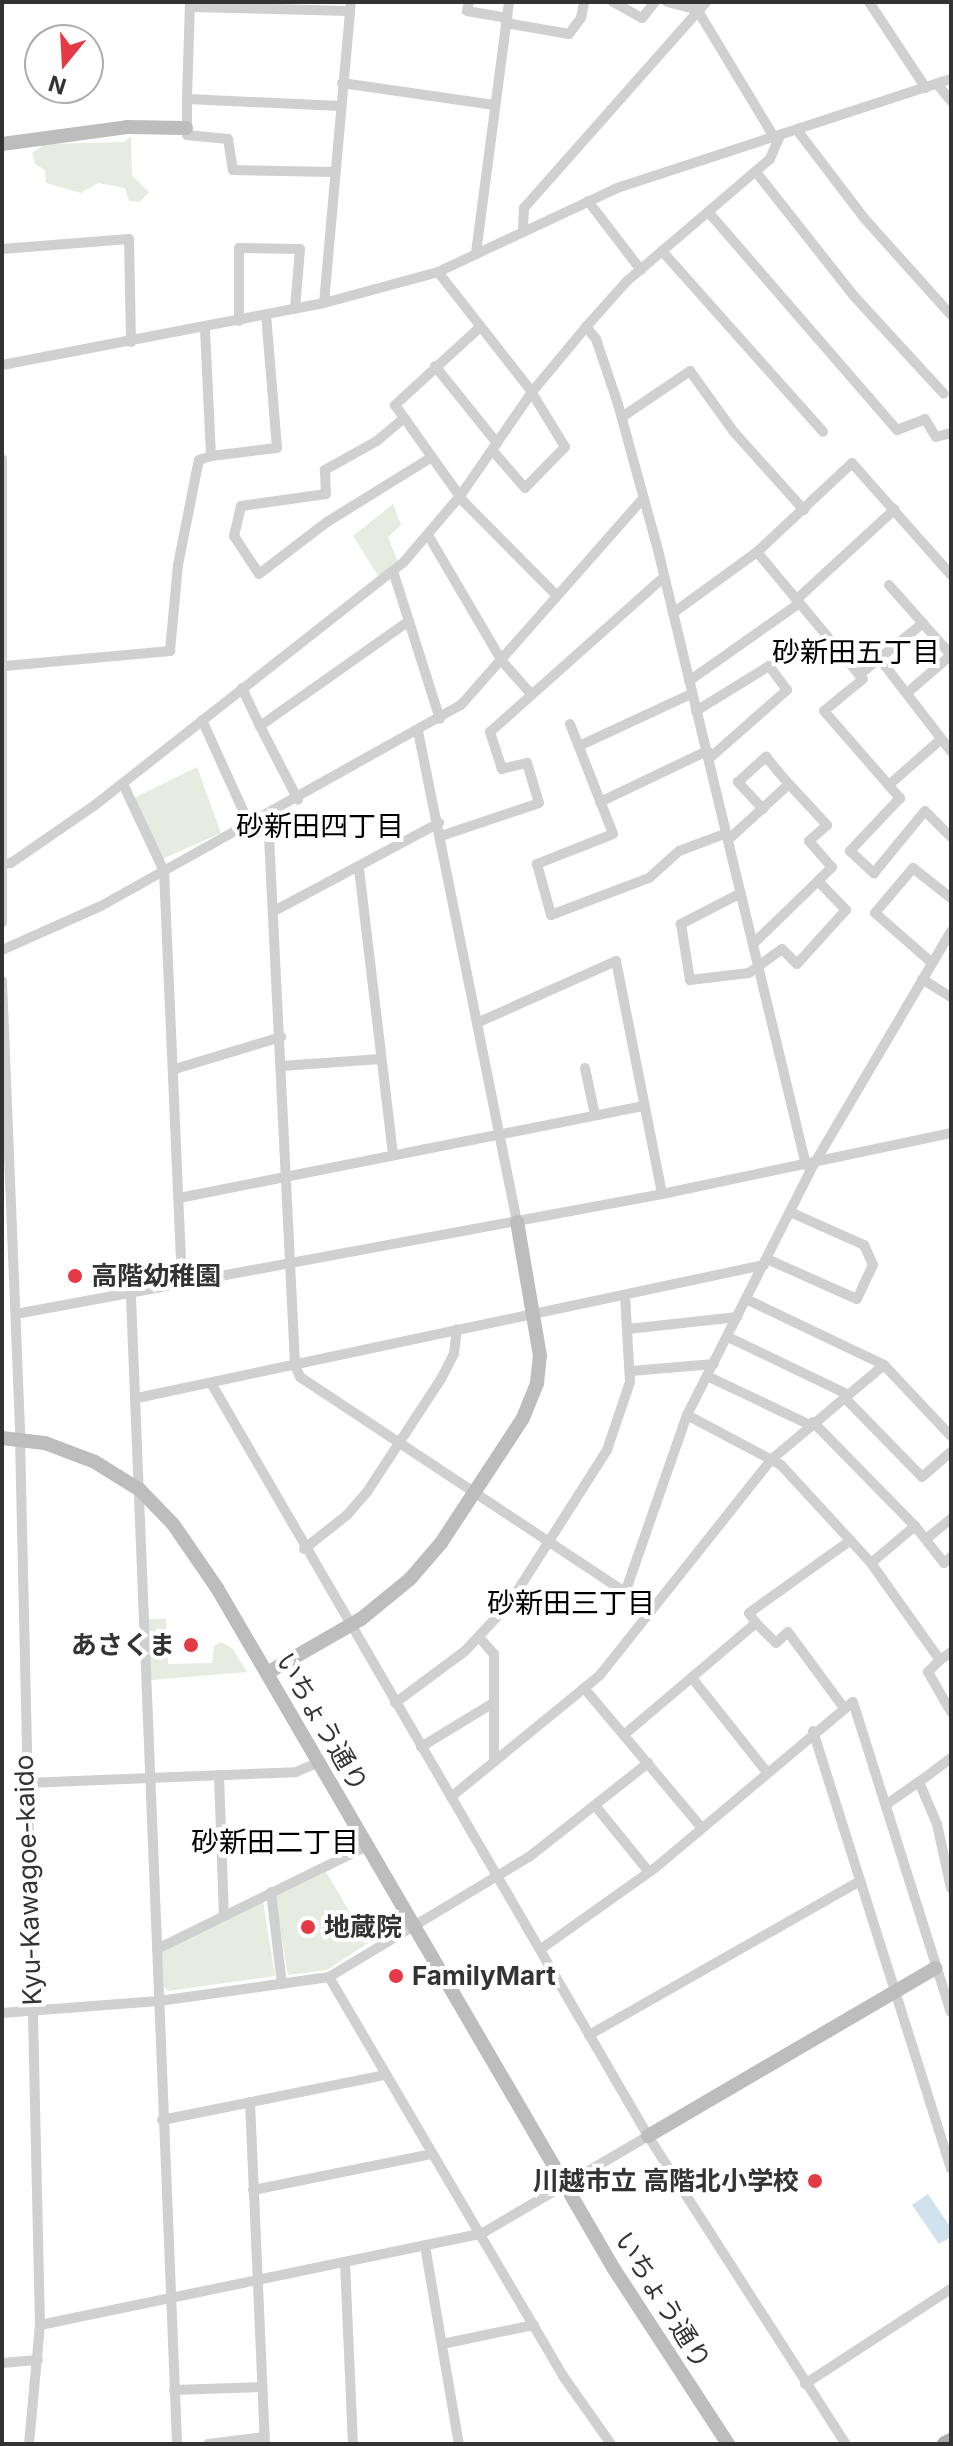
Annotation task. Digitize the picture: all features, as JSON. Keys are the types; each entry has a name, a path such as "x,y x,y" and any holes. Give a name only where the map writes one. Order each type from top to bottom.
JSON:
{"main road":[{"path":"945,2444 951,2441"}],"street":[{"path":"469,2 467,11 569,34 581,18 584,2"},
{"path":"476,253 509,2"},
{"path":"613,2 642,18 655,2"},
{"path":"3,864 11,863 123,784 393,571 460,496 532,392 586,327 641,270 710,214 770,159 777,136 701,8 667,2"},
{"path":"869,2 926,88"},
{"path":"324,303 350,7 190,4 187,135 232,142 233,170 334,172"},
{"path":"523,228 524,208 701,8"},
{"path":"2,365 324,303 438,272 523,228 588,201 951,79"},
{"path":"342,83 494,105"},
{"path":"938,85 951,101"},
{"path":"187,99 340,106"},
{"path":"2,144 127,127 186,128"},
{"path":"797,130 864,218 951,315"},
{"path":"756,172 853,295 944,394"},
{"path":"588,201 641,270"},
{"path":"710,214 897,430 925,419 936,437 951,433"},
{"path":"2,249 129,239 131,342"},
{"path":"239,321 239,248 300,249 295,309"},
{"path":"662,251 823,432"},
{"path":"435,366 525,488 565,447 532,392 478,329 438,272"},
{"path":"5,666 138,651 169,653 178,565 199,460 277,448 266,315"},
{"path":"586,327 596,339 622,417 810,1164"},
{"path":"205,328 211,456"},
{"path":"478,329 395,405 460,496 557,596"},
{"path":"622,417 690,371 734,432 804,510"},
{"path":"403,419 377,441 325,470 326,494 241,506 234,536 259,574 327,522 432,457"},
{"path":"2,459 5,666 2,923"},
{"path":"673,613 757,552 852,463 951,575"},
{"path":"2,950 37,938 250,826 461,705 642,500"},
{"path":"689,681 797,602 895,509"},
{"path":"428,535 502,661 531,694"},
{"path":"757,552 863,679 824,711 900,798 850,851 872,873 925,811 951,837"},
{"path":"393,571 440,719"},
{"path":"441,836 539,803 527,763 502,769 489,735 664,577"},
{"path":"889,585 951,655 907,693"},
{"path":"260,726 409,621"},
{"path":"860,674 923,623"},
{"path":"879,658 951,751"},
{"path":"600,802 708,755 787,690 769,666 696,711"},
{"path":"242,688 298,800"},
{"path":"579,746 691,694"},
{"path":"202,720 250,826"},
{"path":"570,724 613,834 537,864 551,915 649,878 679,851 728,836 789,784"},
{"path":"267,1673 351,1625 410,1579 473,1492 531,1402 540,1356 535,1312 479,1022 418,731"},
{"path":"890,784 940,740"},
{"path":"754,943 832,867 809,841 827,825 766,757 738,782 763,809"},
{"path":"123,784 164,871 175,1069 182,1286"},
{"path":"268,816 276,910 295,1365 308,1383 651,1609"},
{"path":"276,910 359,869 439,823"},
{"path":"931,962 875,913 913,868 951,898"},
{"path":"359,869 393,1154"},
{"path":"741,893 681,924 690,980 749,973 782,949 797,964 846,913 818,881"},
{"path":"626,1590 687,1415 748,1300 810,1164 951,931"},
{"path":"479,1022 616,961 662,1194"},
{"path":"922,979 951,997"},
{"name":"Kyu-Kawagoe-kaido","path":"2,981 20,1438 40,2325 29,2444"},
{"path":"175,1069 281,1037"},
{"path":"282,1066 381,1059"},
{"path":"585,1068 595,1115"},
{"path":"179,1198 644,1106"},
{"path":"16,1314 131,1297 662,1194 951,1133"},
{"path":"137,1398 535,1312 625,1296 766,1262 857,1299 873,1265 864,1245 790,1212"},
{"path":"395,1703 479,1637 509,1604 613,1441 631,1371 625,1296"},
{"path":"131,1297 177,2444"},
{"path":"748,1300 884,1365 951,1436"},
{"path":"628,1329 737,1317"},
{"path":"304,1549 356,1506 447,1368 457,1329"},
{"path":"728,1337 847,1396 922,1477 951,1452"},
{"path":"631,1371 714,1364"},
{"path":"451,1797 584,1688 772,1459 884,1365"},
{"path":"707,1376 812,1423 915,1526 944,1563 951,1557"},
{"path":"211,1383 304,1549 648,2136 846,2444"},
{"path":"687,1415 772,1459 871,1563 940,1660"},
{"name":"いちょう通り","path":"2,1438 20,1438 82,1456 140,1490 189,1546 267,1673 564,2185 728,2444"},
{"path":"926,1539 951,1519"},
{"path":"871,1563 915,1526"},
{"path":"844,1708 788,1632 776,1643 749,1613 851,1540"},
{"path":"625,1734 756,1623"},
{"path":"479,1637 494,1654 494,1761"},
{"path":"951,1652 928,1672 951,1712"},
{"path":"692,1678 766,1771"},
{"path":"584,1688 701,1827"},
{"path":"541,1949 649,1872 813,1731 853,1702 951,2012"},
{"path":"421,1747 493,1703"},
{"path":"813,1731 951,2169"},
{"path":"887,1804 951,1758"},
{"path":"26,1783 296,1772 317,1763"},
{"path":"2,2013 159,2001 329,1977 497,1876 597,1808 648,1763"},
{"path":"219,1775 224,1915"},
{"path":"919,1782 937,1824 951,1888"},
{"path":"597,1808 649,1872"},
{"path":"157,1949 367,1846"},
{"path":"589,2035 860,1881"},
{"path":"271,1892 282,1984"},
{"path":"40,2325 481,2234 936,1968"},
{"path":"329,1977 534,2325 611,2444"},
{"path":"162,2120 386,2075"},
{"path":"208,2444 265,2441 250,2102"},
{"path":"253,2190 432,2154"},
{"path":"425,2246 459,2444"},
{"path":"345,2262 353,2444"},
{"path":"805,2384 951,2289"},
{"path":"442,2344 534,2325"},
{"path":"2,2363 38,2360"},
{"path":"174,2390 262,2387"}],"shaded area":[{"path":"131,136 132,175 149,192 140,202 129,201 125,188 98,183 81,193 46,183 45,170 35,164 32,153 45,144 124,142"},
{"path":"393,504 401,525 388,537 398,562 379,577 353,536"},
{"path":"197,767 221,833 162,859 134,798"},
{"path":"148,1619 166,1619 168,1664 212,1663 214,1646 221,1642 233,1649 247,1672 151,1680"},
{"path":"326,1872 368,1943 327,1970 288,1975 275,1897"},
{"path":"263,1901 275,1976 168,1991 164,1987 162,1952"}],"water":[{"path":"928,2194 951,2228 951,2237 939,2244 912,2205"}],"place":[{"name":"高階幼稚園","path":"75,1276"},
{"name":"あさくま","path":"191,1645"},
{"name":"地蔵院","path":"308,1927"},
{"name":"FamilyMart","path":"396,1976"},
{"name":"川越市立 高階北小学校","path":"815,2181"}],"district":[{"name":"砂新田五丁目","path":"856,652"},
{"name":"砂新田四丁目","path":"320,826"},
{"name":"砂新田三丁目","path":"571,1603"},
{"name":"砂新田二丁目","path":"275,1842"}]}
